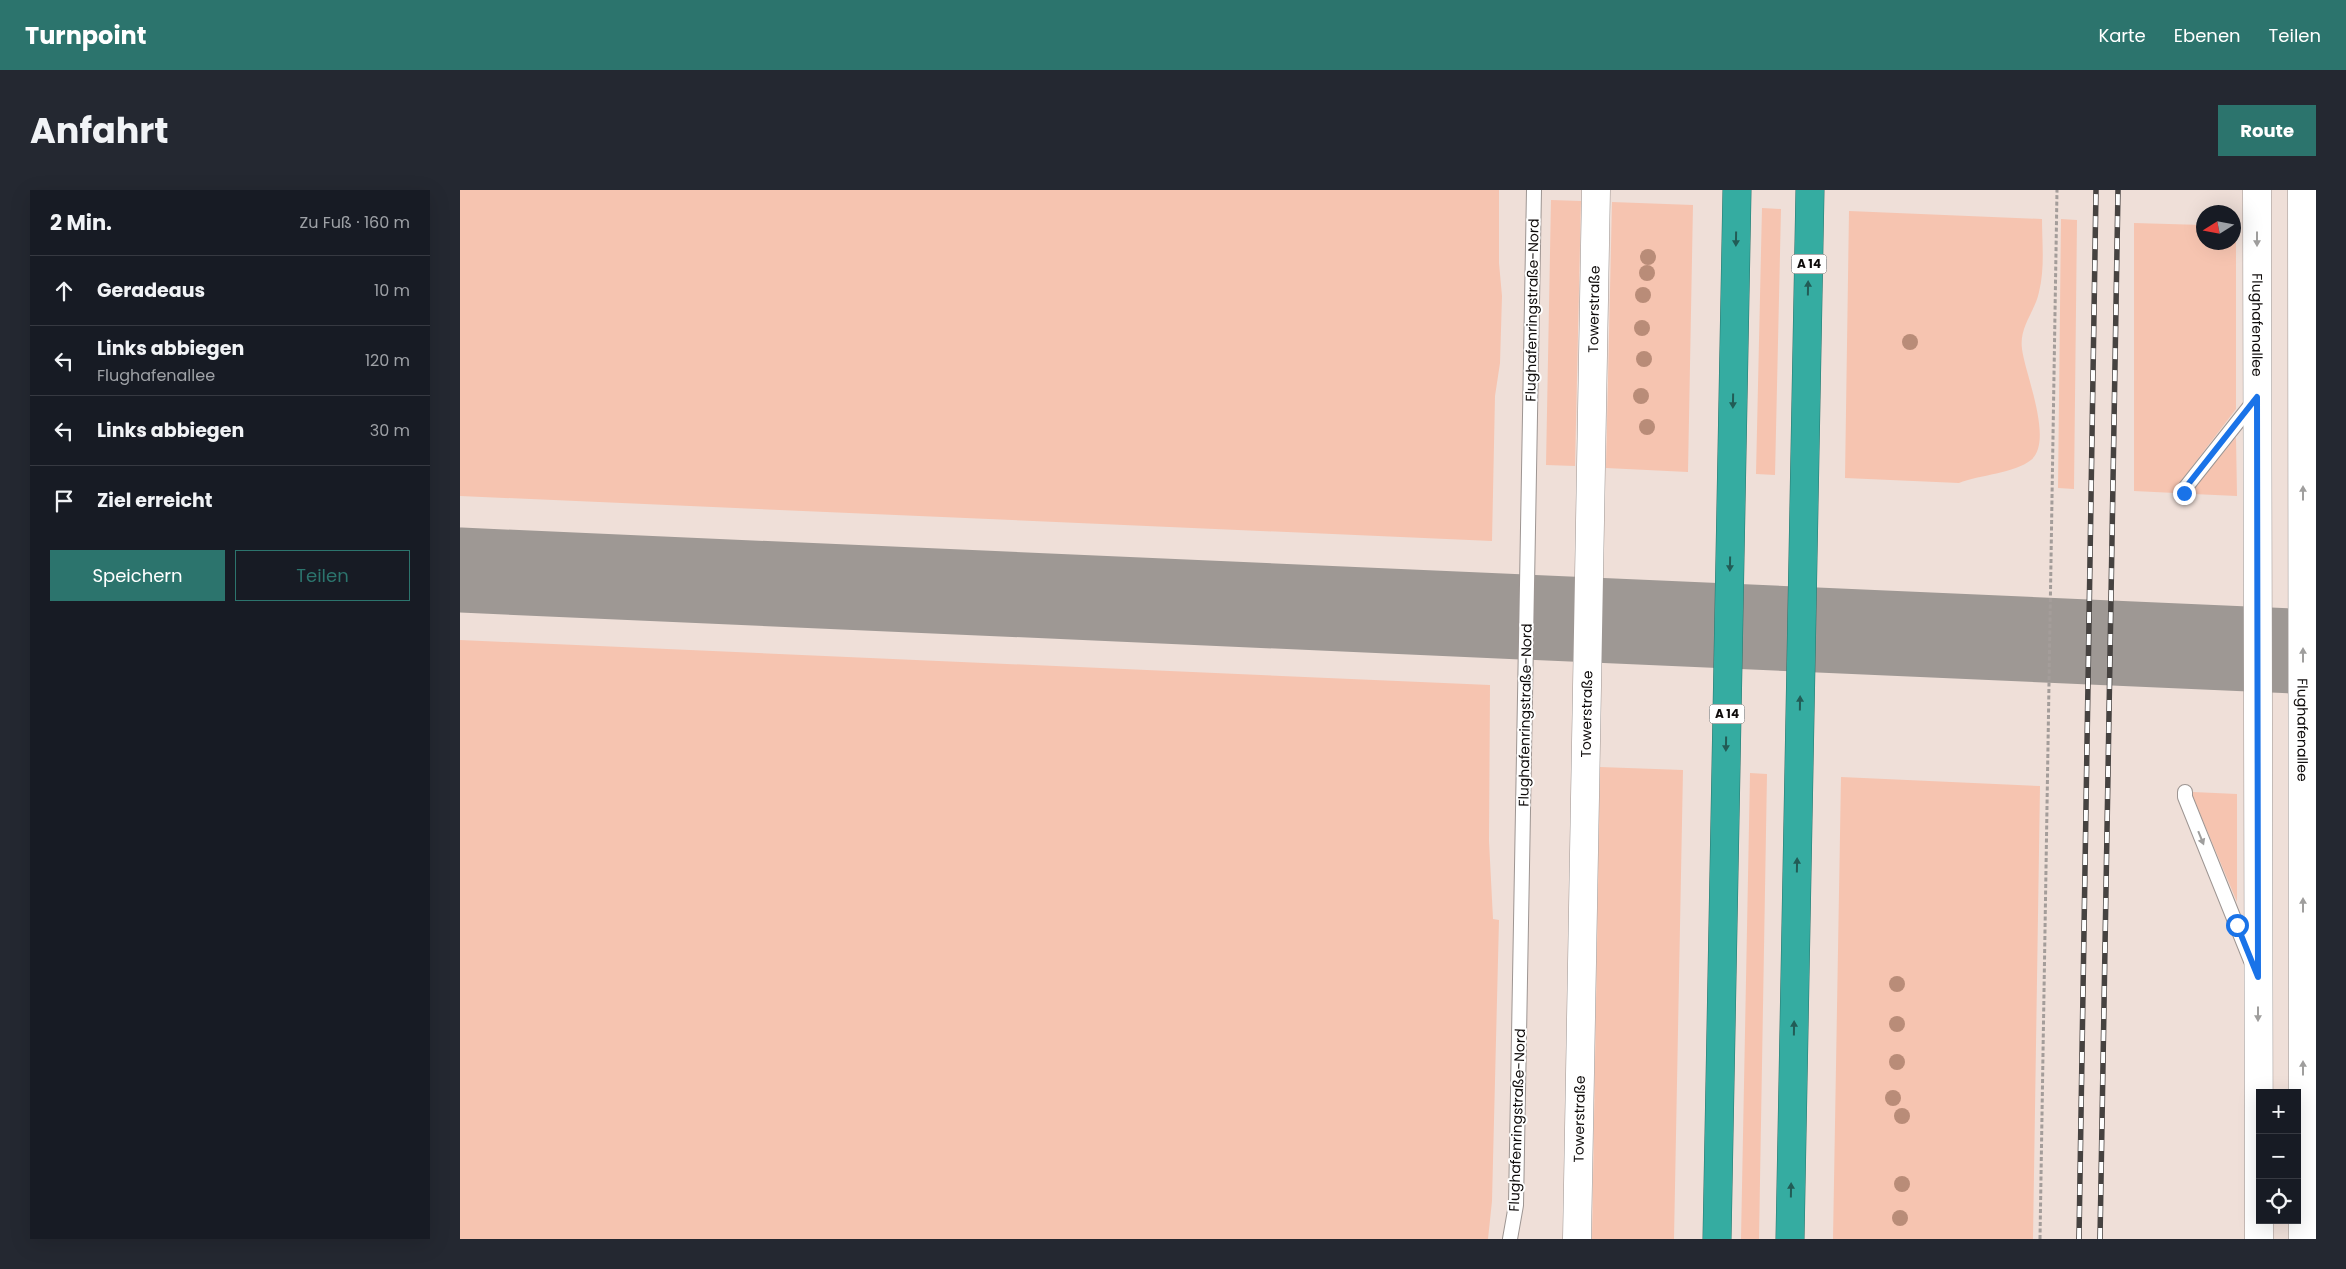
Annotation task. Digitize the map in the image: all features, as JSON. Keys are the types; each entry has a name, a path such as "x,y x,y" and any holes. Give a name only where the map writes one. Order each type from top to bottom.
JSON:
{"highway":[{"name":"A 14","path":"1717,1239 1737,190"},
{"name":"A 14","path":"1790,1239 1810,190"}],"main road":[{"name":"Towerstraße","path":"1577,1239 1596,190"},
{"name":"Flughafenallee","path":"2257,190 2258,1239"},
{"name":"Flughafenallee","path":"2302,190 2303,1239"}],"lane":[{"name":"Flughafenringstraße-Nord","path":"1510,1239 1516,1205 1534,190"},
{"path":"2184,493 2186,487 2257,397"},
{"path":"2185,792 2185,797 2258,977"}],"path":[{"path":"2040,1239 2057,190"}],"shaded area":[{"path":"460,190 2316,190 2316,1239 460,1239"},
{"path":"460,190 1499,190 1499,263 1502,296 1500,363 1495,396 1492,541 460,496"},
{"path":"1551,200 1581,201 1575,466 1546,465"},
{"path":"1612,202 1693,205 1688,472 1606,468"},
{"path":"1762,208 1781,209 1775,475 1756,474"},
{"path":"1849,211 2042,219 2043,265 2041,283 2037,299 2025,326 2022,341 2024,360 2039,423 2040,438 2037,451 2031,460 2016,468 1959,483 1845,478"},
{"path":"2061,219 2077,220 2074,489 2058,488"},
{"path":"2134,223 2196,225 2196,250 2236,250 2236,409 2178,485 2175,493 2134,491"},
{"path":"2236,437 2237,496 2193,494 2196,486"},
{"path":"460,640 1490,685 1489,841 1493,919 1499,920 1492,1201 1488,1239 460,1239"},
{"path":"1600,767 1683,770 1674,1239 1592,1239"},
{"path":"1750,773 1767,774 1759,1239 1741,1239"},
{"path":"1841,777 2040,786 2033,1239 1833,1239"},
{"path":"2193,792 2237,794 2237,902 2193,797"}],"taxiway":[{"path":"460,570 2316,652"}],"railway":[{"path":"2079,1239 2096,190"},
{"path":"2100,1239 2118,190"}],"route":[{"path":"2184,493 2186,487 2257,397 2258,977 2237,925"}]}
